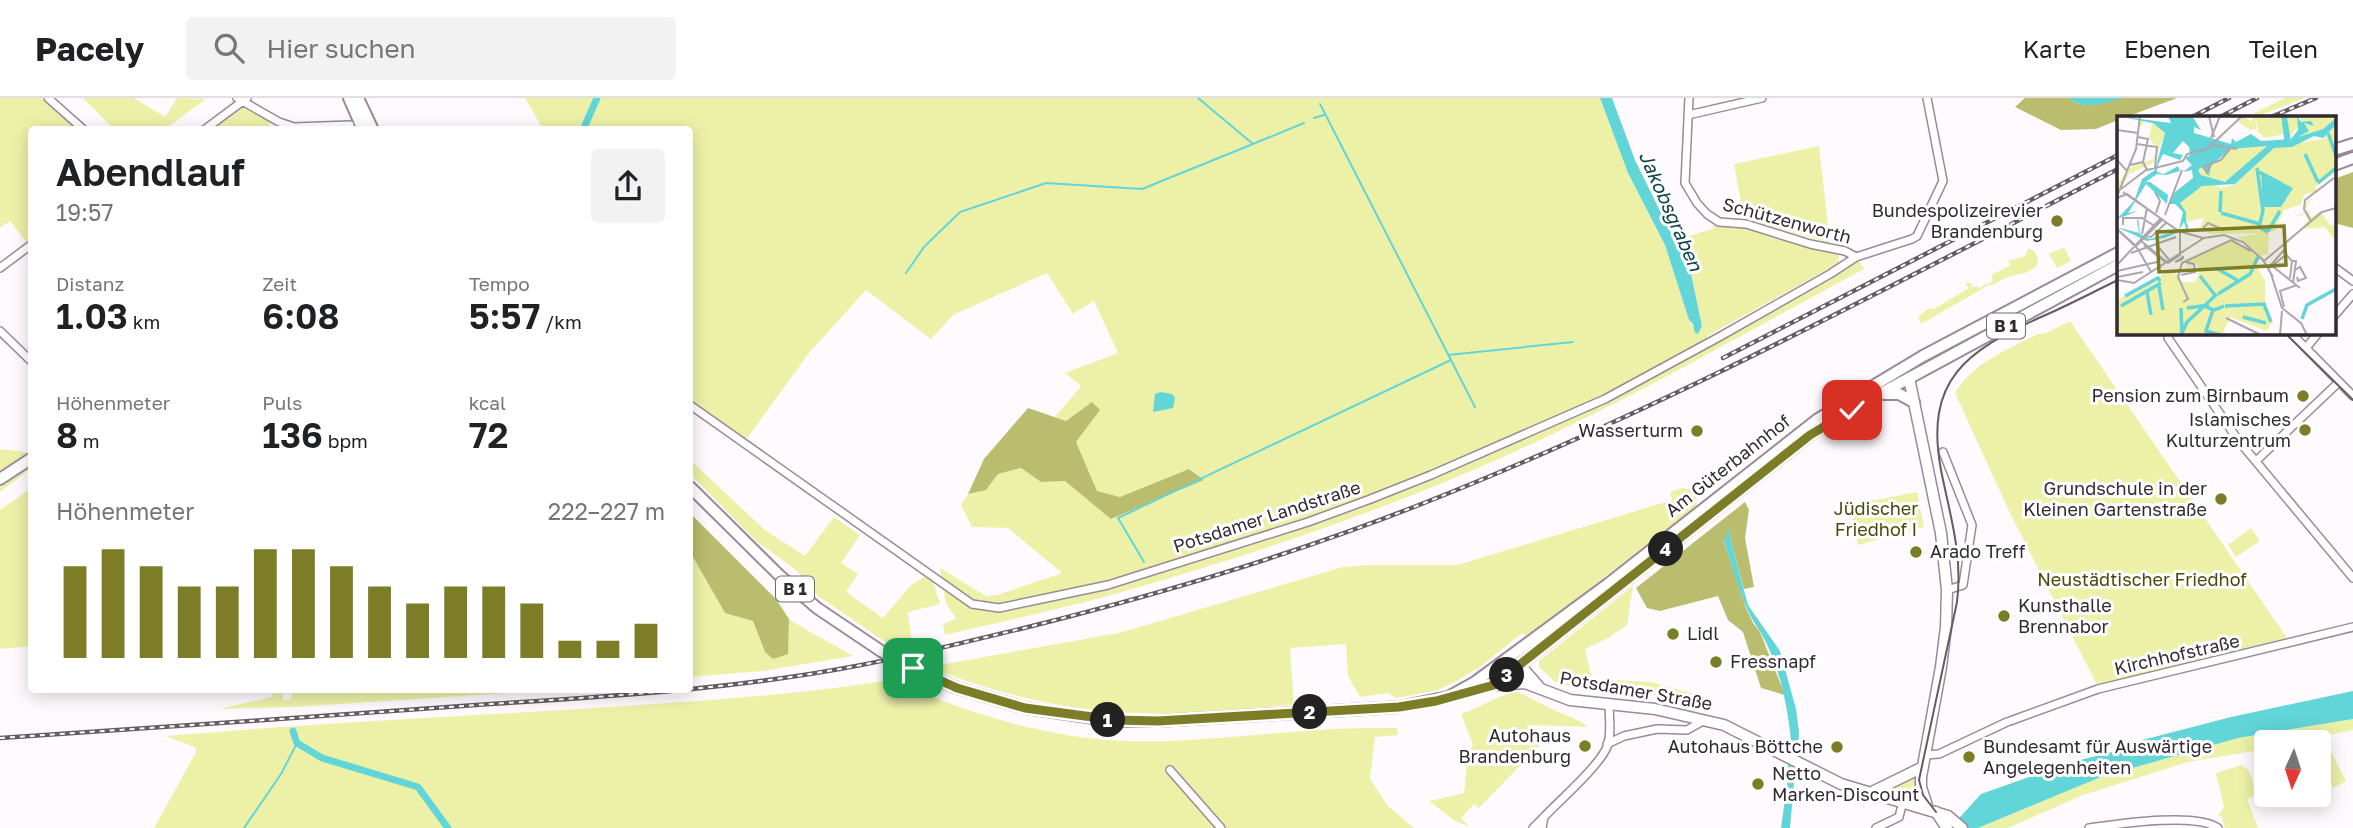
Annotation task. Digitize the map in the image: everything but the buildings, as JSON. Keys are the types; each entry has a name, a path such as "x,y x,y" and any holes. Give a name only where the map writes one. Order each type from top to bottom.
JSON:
{"main road":[{"path":"349,98 361,126"},
{"path":"358,98 371,126"},
{"path":"2336,149 2353,144"},
{"path":"2336,164 2353,158"},
{"name":"B 1","path":"1906,365 2117,254"},
{"name":"B 1","path":"1909,378 2117,266"},
{"path":"1906,365 1909,378"},
{"name":"Am Güterbahnhof","path":"1520,665 1818,419 1906,365"},
{"name":"Am Güterbahnhof","path":"1511,655 1810,435 1909,378"},
{"path":"1875,397 1893,393 1914,402"},
{"path":"0,479 28,461"},
{"name":"B 1","path":"693,490 779,575 817,608 881,652 957,688 1025,708 1115,720 1158,721 1399,707 1436,701 1450,695 1475,682 1511,655"},
{"path":"1511,655 1520,665"},
{"name":"B 1","path":"1450,695 1494,685 1520,665"}],"street":[{"path":"48,98 80,126"},
{"name":"Schützenworth","path":"1689,98 1685,183 1697,203 1713,219 1746,224 1860,255"},
{"path":"1688,115 1762,98"},
{"name":"Potsdamer Landstraße","path":"693,407 972,604 999,608 1108,585 1308,522 1430,475 1605,398 1731,331 1860,255 1917,236 1942,185 1927,98"},
{"path":"215,126 243,99 277,126"},
{"path":"334,126 350,125"},
{"path":"0,268 28,247"},
{"path":"2336,268 2353,281"},
{"path":"2336,314 2353,294"},
{"path":"0,331 28,358"},
{"path":"2292,334 2353,396"},
{"path":"2305,348 2317,334"},
{"path":"2169,335 2238,440 2353,578"},
{"path":"1909,378 1941,533 1947,590 1941,667 1921,787 1932,810 1947,823 1962,828"},
{"path":"2256,461 2339,382"},
{"path":"1943,452 1972,525 1963,585 1947,590"},
{"name":"Kirchhofstraße","path":"1926,755 1939,754 2009,721 2098,690 2353,626"},
{"name":"Potsdamer Straße","path":"1520,665 1543,691 1570,700 1654,709 1734,729 1784,757 1841,783 1932,810"},
{"path":"1494,685 1525,684 1543,691"},
{"path":"1608,744 1609,703"},
{"path":"1533,828 1597,761 1608,744 1624,736 1657,729 1687,730 1704,720"},
{"path":"1872,792 1923,767"},
{"path":"1170,770 1221,828"},
{"path":"1876,828 1899,817 1903,801"},
{"path":"1542,828 1544,817"},
{"path":"2089,828 2174,820 2215,825"}],"green space":[{"path":"0,98 41,98 73,126 28,126 28,242 10,221 0,228"},
{"path":"83,98 134,98 165,117 177,98 206,99 169,126 111,126"},
{"path":"525,98 1600,98 1628,173 1665,245 1689,320 1698,334 1702,326 1691,274 1675,241 1714,228 1713,222 1748,226 1839,253 1839,263 1707,336 1710,344 1859,261 1864,269 1616,402 1515,451 1420,492 1286,541 1150,584 945,635 943,624 956,619 946,603 940,568 986,596 997,595 1062,573 1008,528 972,527 961,505 968,494 986,490 998,474 1022,468 1041,482 1065,481 1112,519 1204,480 1189,469 1120,497 1097,491 1076,442 1092,402 1066,421 1055,417 1081,386 1065,373 1118,353 1094,301 1073,314 1047,273 953,315 931,339 866,290 809,353 745,441 693,403 693,126 541,126"},
{"path":"2025,98 2069,98 2088,105 2122,98 2177,98 2129,116 2117,116 2117,120 2096,129 2061,130 2015,107"},
{"path":"2285,98 2304,98 2259,116 2254,113"},
{"path":"238,107 246,107 268,119 270,126 217,126 215,124"},
{"path":"1819,146 1830,243 1744,219 1734,164"},
{"path":"2353,172 2353,228 2336,224 2336,178"},
{"path":"2064,247 2071,261 2057,268 2049,254"},
{"path":"2028,249 2033,250 2037,256 2038,264 2034,268 1989,285 1921,324 1918,317 1929,308 1934,309 1969,288 1965,284 1970,282 1973,287 1979,288 1993,281 1991,275 2011,265 2008,261 2025,256"},
{"name":"Neustädtischer Friedhof","path":"2070,321 2287,638 2097,685 2008,509 1955,393 1972,373 1992,358"},
{"path":"1092,402 1100,410 1076,442 1097,491 1120,497 1189,469 1204,480 1111,519 1065,481 1041,482 1021,468 998,474 986,490 968,494 984,459 1028,408 1066,421"},
{"path":"0,449 28,454 28,471 0,492"},
{"path":"693,463 765,530 805,556 834,517 860,535 841,563 858,574 846,592 883,618 911,585 926,576 933,582 940,604 908,612 912,643 894,648 818,596 796,570 756,541 693,477"},
{"path":"1682,488 1692,489 1697,494 1696,507 1527,637 1522,633 1480,667 1435,691 1396,698 1388,693 1360,697 1348,676 1346,644 1290,648 1294,705 1204,712 1135,713 1089,710 996,690 928,667 1119,633 1343,567 1458,565 1672,500 1670,492"},
{"path":"28,490 28,646 0,649 0,510"},
{"name":"Jüdischer Friedhof I","path":"1917,492 1924,527 1858,545 1849,505"},
{"path":"1745,502 1749,510 1745,538 1754,587 1744,589 1730,530 1724,542 1746,608 1760,632 1785,695 1761,688 1743,632 1728,620 1718,596 1660,611 1647,608 1636,588"},
{"path":"693,516 776,599 789,619 788,654 773,659 765,652 753,621 725,613 693,557"},
{"path":"2251,528 2260,541 2236,557 2228,545"},
{"path":"693,557 725,613 753,621 765,652 788,654 789,619 853,656 763,671 693,677"},
{"path":"1633,586 1627,625 1585,649 1592,679 1651,682 1694,694 1696,703 1643,692 1573,687 1555,682 1539,667 1539,661"},
{"path":"891,680 976,713 1035,729 1095,739 1174,741 1327,729 1397,728 1398,735 1375,737 1370,779 1388,806 1414,828 154,828 196,752 195,747 165,736 726,699"},
{"path":"1517,692 1588,727 1527,725 1541,744 1479,808 1474,804 1461,818 1469,826 1455,821 1429,801 1464,793 1467,763 1473,744 1461,714"},
{"path":"273,693 283,693 283,700 291,699 292,693 505,693 295,707 219,709 272,697"},
{"path":"2353,719 2353,730 2331,735 2331,730 2286,730"},
{"path":"2254,735 2254,751 2188,762 2083,795 2008,828 1978,828 2101,777"},
{"path":"2331,752 2346,781 2333,788 2331,784"},
{"path":"2242,765 2249,771 2254,796 2247,799 2258,828 2225,828 2221,816 2218,816 2224,807 2216,773"},
{"path":"1910,776 1914,777 1916,794 1889,788"}],"water":[{"path":"1600,98 1612,98 1635,160 1691,274 1702,326 1698,334 1689,320 1665,245 1628,173"},
{"path":"2069,98 2122,98 2088,105"},
{"path":"1155,394 1172,394 1175,398 1173,408 1153,412"},
{"path":"1730,528 1731,542 1748,605 1780,651 1796,709 1798,751 1792,749 1786,704 1774,660 1747,609 1724,541"},
{"path":"2353,691 2353,719 2286,730 2254,730 2254,735 2101,777 1978,828 1950,828 1981,794 2072,762 2124,749 2123,745 2231,717"},
{"path":"1789,771 1795,772 1790,828 1781,828"}],"waterway":[{"path":"585,126 597,98"},
{"path":"1198,98 1253,144 1304,123"},
{"path":"1320,104 1475,407"},
{"path":"1314,118 1324,115"},
{"path":"906,273 924,247 960,212 1046,183 1142,189 1253,144"},
{"path":"1448,355 1573,342"},
{"path":"1144,562 1118,518 1451,360"},
{"path":"293,731 297,743 322,758 418,787 448,828"},
{"path":"1790,778 1794,742"},
{"path":"244,828 281,774 297,743"}],"tram line":[{"path":"1936,812 1923,795 1919,780 1957,602 1957,551 1937,439 1939,412 1946,391 1957,372 1972,356 1992,342 2117,280"},
{"path":"2286,334 2353,400"}],"railway":[{"path":"2194,116 2229,98"},
{"path":"2222,116 2257,98"},
{"path":"2273,116 2316,98"},
{"path":"1723,358 2117,156"},
{"path":"693,689 765,681 856,666 1020,629 1224,573 1375,522 1513,466 1688,387 2117,170"},
{"path":"0,738 648,693"}],"place":[{"name":"Bundespolizeirevier Brandenburg","path":"2057,221"},
{"name":"Pension zum Birnbaum","path":"2303,396"},
{"name":"Islamisches Kulturzentrum","path":"2305,430"},
{"name":"Wasserturm","path":"1697,431"},
{"name":"Grundschule in der Kleinen Gartenstraße","path":"2221,499"},
{"name":"Arado Treff","path":"1916,552"},
{"name":"Kunsthalle Brennabor","path":"2004,616"},
{"name":"Lidl","path":"1673,634"},
{"name":"Fressnapf","path":"1716,662"},
{"name":"Autohaus Brandenburg","path":"1585,746"},
{"name":"Autohaus Böttche","path":"1837,747"},
{"name":"Bundesamt für Auswärtige Angelegenheiten","path":"1969,757"},
{"name":"Netto Marken-Discount","path":"1758,784"}],"route":[{"path":"913,668 957,688 993,700 1072,716 1115,720 1158,721 1399,707 1436,701 1494,685 1810,435 1852,410"}],"water label":[{"name":"Jakobsgraben","path":"1671,211"}]}
